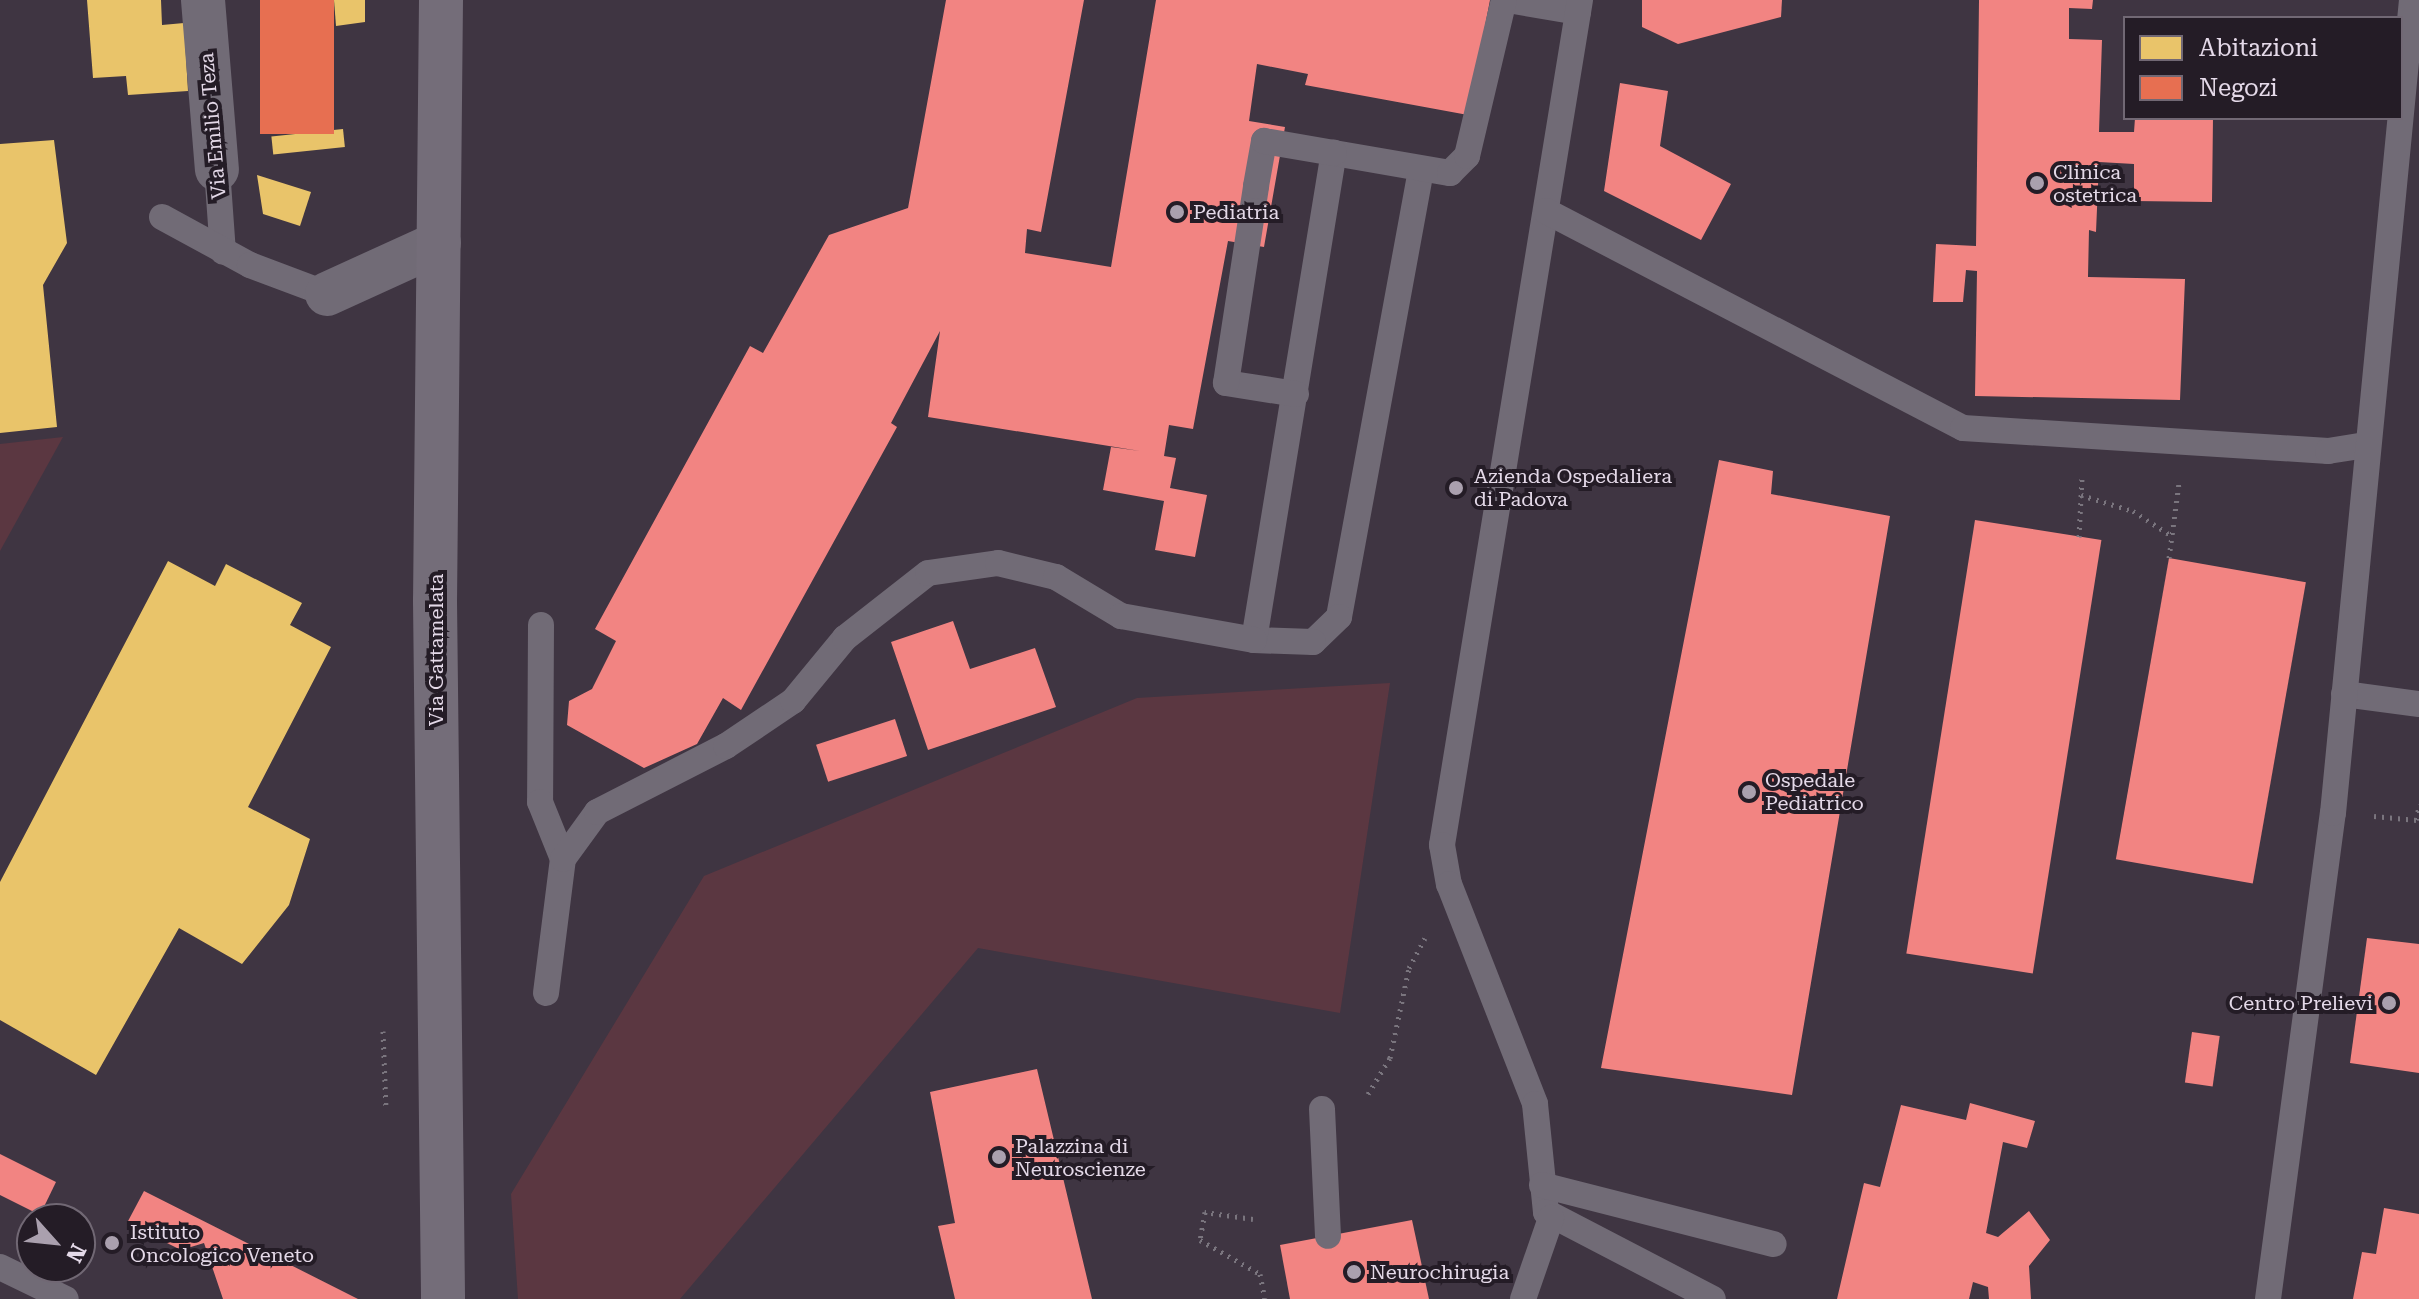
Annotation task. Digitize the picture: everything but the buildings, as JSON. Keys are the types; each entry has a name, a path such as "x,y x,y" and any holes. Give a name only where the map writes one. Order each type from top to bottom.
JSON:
{"main road":[{"name":"Via Gattamelata","path":"441,0 443,1299"}],"street":[{"name":"Via Emilio Teza","path":"203,0 217,169"},
{"path":"327,294 439,243"}],"lane":[{"path":"1296,394 1226,383 1264,141 1450,173 1467,156 1506,0 1579,6 1442,845 1449,884 1531,1089 1542,1185 1551,1218 1523,1299"},
{"path":"2268,1299 2333,813 2364,445 2411,140 2404,88 2412,0"},
{"path":"1254,640 1334,153"},
{"name":"Via Emilio Teza","path":"217,169 223,252"},
{"path":"546,993 563,859 597,812 726,746 793,701 845,638 928,573 998,563 1056,577 1121,616 1254,640 1313,642 1339,617 1421,170"},
{"path":"1546,211 1963,428 2328,451 2364,445"},
{"path":"162,217 223,252 327,294"},
{"path":"541,625 540,802 563,859"},
{"path":"2344,694 2419,704"},
{"path":"1322,1109 1328,1236"},
{"path":"1542,1185 1774,1244"},
{"path":"1551,1218 1713,1299"},
{"path":"0,1267 66,1299"}],"path":[{"path":"2079,537 2084,437"},
{"path":"2169,558 2185,443"},
{"path":"2081,495 2133,511 2172,536"},
{"path":"2333,813 2417,820 2419,804"},
{"path":"1368,1094 1390,1058 1409,968 1420,944 1439,930"},
{"path":"1253,1219 1205,1212 1200,1240 1260,1274 1265,1299"}],"shaded area":[{"path":"63,437 0,551 0,444"},
{"path":"1390,683 1340,1013 978,948 680,1299 518,1299 511,1194 704,876 1137,698"}],"place":[{"name":"Clinica ostetrica","path":"2037,183"},
{"name":"Pediatria","path":"1177,212"},
{"name":"Azienda Ospedaliera di Padova","path":"1456,488"},
{"name":"Ospedale Pediatrico","path":"1749,792"},
{"name":"Centro Prelievi","path":"2389,1003"},
{"name":"Palazzina di Neuroscienze","path":"999,1157"},
{"name":"Istituto Oncologico Veneto","path":"112,1243"},
{"name":"Neurochirugia","path":"1354,1272"}]}
